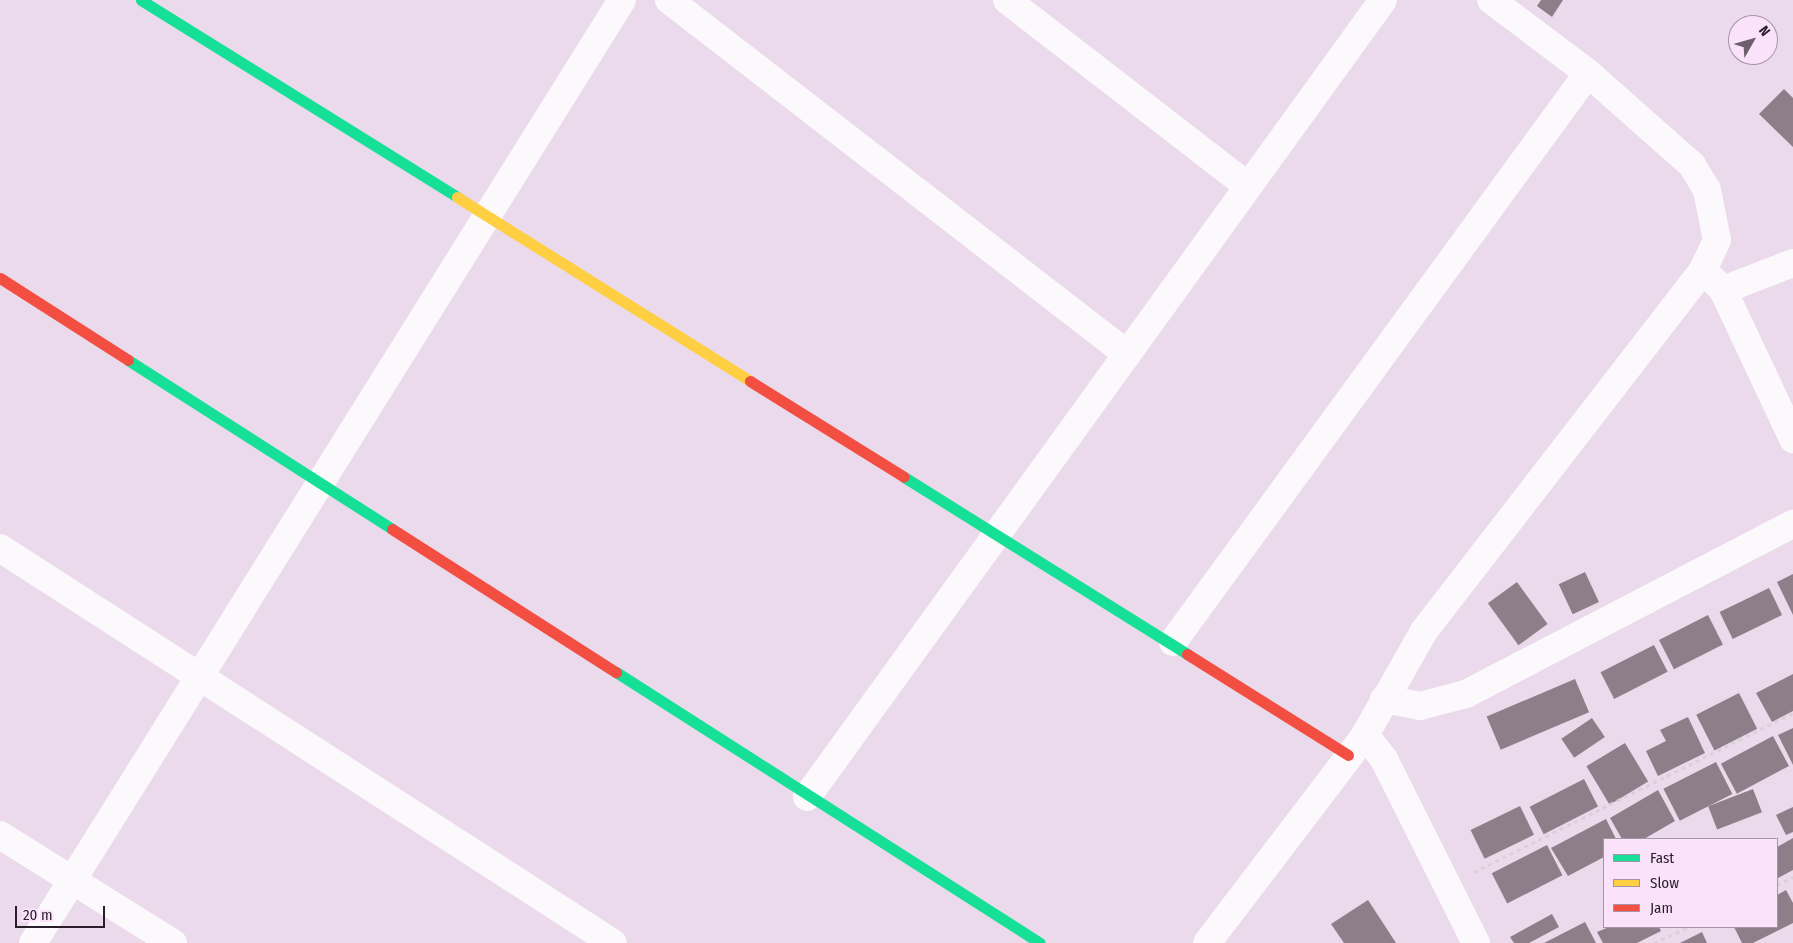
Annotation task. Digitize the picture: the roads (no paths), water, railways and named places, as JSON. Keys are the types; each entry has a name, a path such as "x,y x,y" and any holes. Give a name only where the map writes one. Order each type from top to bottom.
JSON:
{"street":[{"path":"141,0 994,536 1173,642 1384,759 1444,887 1476,943"},
{"path":"33,943 198,675 622,0"},
{"path":"669,0 1127,354"},
{"path":"1007,0 1248,186"},
{"path":"807,797 1383,0"},
{"path":"1207,943 1357,745 1424,631 1703,270 1717,240 1707,190 1692,165 1664,137 1588,73 1491,0"},
{"path":"1173,642 1588,73"},
{"path":"1723,290 1793,263"},
{"path":"1703,270 1723,290 1793,439"},
{"path":"0,278 321,479 807,797 1040,943"},
{"path":"1384,699 1420,706 1466,694 1793,524"},
{"path":"0,548 613,943"},
{"path":"0,835 173,943"}]}
